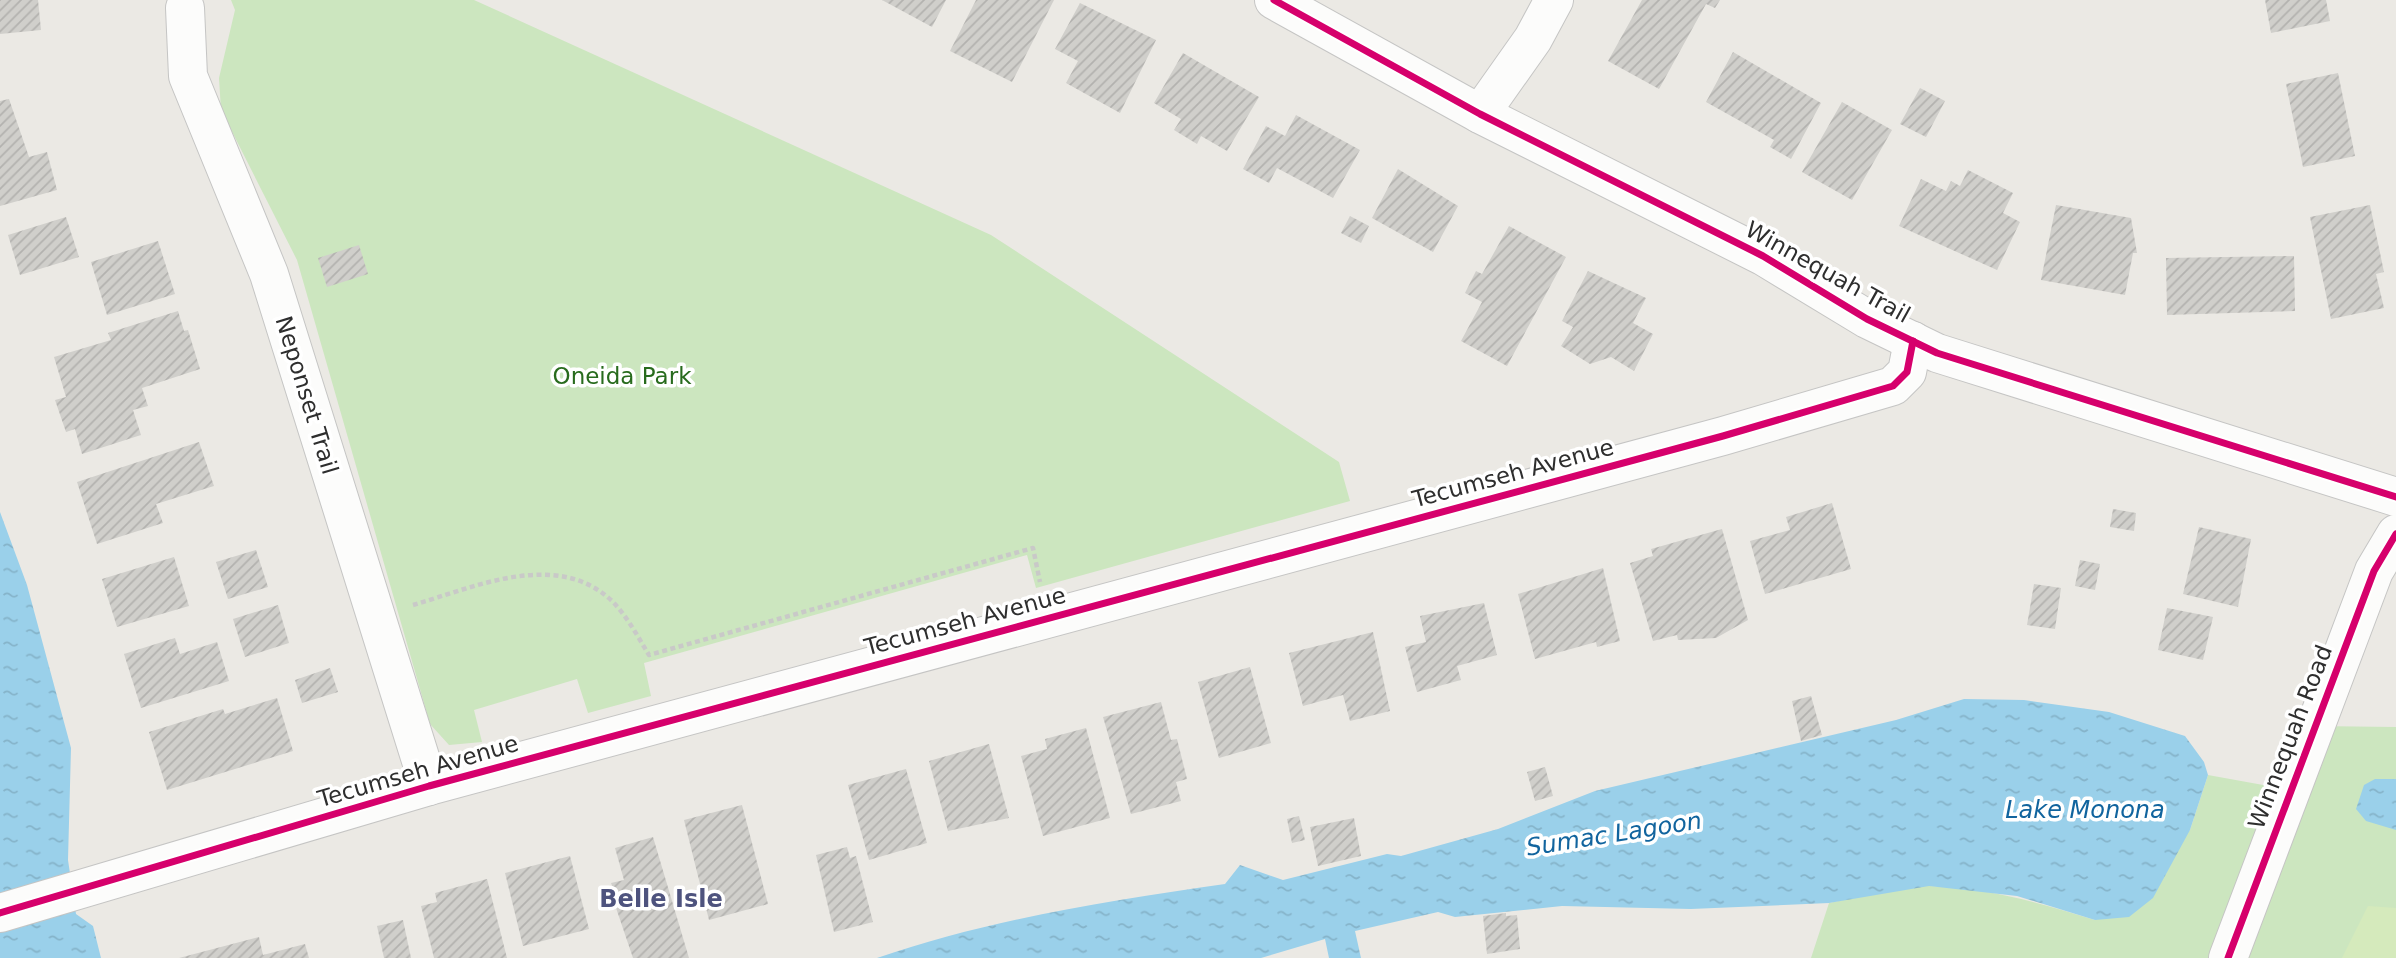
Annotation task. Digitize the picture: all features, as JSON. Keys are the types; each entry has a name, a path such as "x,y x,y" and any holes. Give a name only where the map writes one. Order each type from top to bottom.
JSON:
{"street":[{"name":"Winnequah Trail","path":"1274,0 1480,114 1763,256 1867,318 1937,354 2396,497"},
{"path":"1480,114 1533,39 1554,0"},
{"name":"Neponset Trail","path":"185,8 188,76 269,274 429,786"},
{"name":"Tecumseh Avenue","path":"0,913 429,786 1724,436 1893,386 1907,372 1913,341"},
{"name":"Winnequah Road","path":"2228,958 2374,571 2396,534"}],"path":[{"path":"376,615 523,575 553,574 576,578 612,601 649,655 1033,548 1040,583"}],"green space":[{"name":"Oneida Park","path":"231,0 474,0 991,235 1339,462 1350,501 1036,588 1027,555 644,663 651,696 588,713 577,679 474,710 482,742 449,745 430,724 297,260 221,110 219,78 235,10"},
{"path":"2315,726 2396,727 2396,958 1811,958 1829,903 1905,887 1952,887 1993,893 2095,920 2190,830 2208,775 2291,790"},
{"path":"2368,906 2396,908 2396,958 2342,958"}],"water":[{"path":"0,512 27,585 71,748 68,860 76,914 93,926 101,958 0,958"},
{"name":"Lake Monona","path":"1964,699 2024,700 2109,712 2185,736 2204,762 2208,775 2190,830 2153,898 2129,917 2095,920 2017,896 1929,886 1829,903 1691,909 1562,906 1455,917 1438,912 1355,931 1361,958 1329,958 1325,939 1261,958 877,958 962,932 1006,922 1225,884 1240,865 1283,880 1387,854 1401,856 1498,829 1595,791 1896,720"},
{"path":"2375,779 2396,779 2396,830 2366,821 2356,809 2364,785"}],"building":[{"path":"0,0 38,0 41,30 0,34"},
{"path":"882,0 946,0 932,27"},
{"path":"976,0 1054,0 1012,82 950,51"},
{"path":"1642,0 1720,0 1715,8 1706,4 1659,89 1608,61"},
{"path":"2265,0 2326,0 2330,21 2271,33"},
{"path":"1080,3 1156,40 1120,113 1066,83 1078,61 1055,49"},
{"path":"1733,52 1821,103 1791,159 1770,147 1774,140 1706,102"},
{"path":"1183,53 1259,97 1227,151 1201,136 1197,144 1174,130 1181,119 1154,103"},
{"path":"2338,73 2355,156 2303,167 2286,84"},
{"path":"1920,88 1945,101 1926,137 1900,124"},
{"path":"9,99 29,157 47,152 57,190 0,206 0,101"},
{"path":"1842,102 1892,130 1852,200 1802,172"},
{"path":"1296,115 1360,150 1333,198 1277,168 1269,183 1243,169 1266,126 1285,136"},
{"path":"1398,169 1458,206 1433,252 1372,218"},
{"path":"1968,170 2013,193 2003,213 2020,222 1997,270 1899,226 1921,179 1946,191 1951,181 1960,186"},
{"path":"2056,205 2131,218 2137,253 2133,253 2125,295 2041,280"},
{"path":"2370,205 2384,272 2376,274 2384,308 2331,319 2310,217"},
{"path":"1350,216 1369,226 1361,243 1341,233"},
{"path":"66,217 79,257 20,275 8,235"},
{"path":"1509,226 1566,257 1507,366 1461,341 1482,302 1465,293 1476,271 1482,274"},
{"path":"158,241 175,294 107,315 91,262"},
{"path":"359,245 368,274 327,287 318,258"},
{"path":"2294,256 2295,311 2167,315 2166,258"},
{"path":"1588,271 1646,298 1633,323 1653,334 1634,371 1611,357 1590,364 1561,346 1573,327 1562,321"},
{"path":"178,311 184,331 188,330 200,369 142,388 148,406 133,410 141,435 82,454 75,429 66,432 55,400 66,397 54,357 111,340 108,333"},
{"path":"199,442 214,486 156,504 163,523 97,544 77,482"},
{"path":"1832,503 1851,569 1765,594 1750,541 1790,530 1786,517"},
{"path":"2113,509 2136,513 2134,531 2110,527"},
{"path":"2199,527 2251,539 2238,607 2183,594"},
{"path":"1722,529 1748,620 1716,638 1678,640 1677,635 1653,641 1630,563 1653,556 1651,549"},
{"path":"256,550 268,587 228,599 216,562"},
{"path":"174,557 189,606 117,627 102,579"},
{"path":"2080,560 2100,564 2095,590 2075,586"},
{"path":"1603,568 1620,641 1597,647 1596,642 1535,659 1518,594"},
{"path":"2034,584 2061,588 2055,629 2027,625"},
{"path":"1484,603 1497,655 1457,666 1461,680 1417,692 1405,647 1426,642 1420,616"},
{"path":"278,605 289,643 245,657 233,619"},
{"path":"2167,608 2213,617 2203,660 2158,650"},
{"path":"1373,632 1390,711 1350,721 1343,695 1303,706 1289,653"},
{"path":"175,638 180,654 217,642 229,681 141,708 124,654"},
{"path":"1250,667 1271,743 1219,758 1198,682"},
{"path":"330,668 338,692 302,703 295,680"},
{"path":"1811,696 1822,735 1801,741 1792,701"},
{"path":"277,698 293,751 167,790 149,732 223,709 225,714"},
{"path":"1161,702 1171,740 1177,739 1187,779 1176,782 1181,801 1131,814 1103,717"},
{"path":"1086,728 1110,818 1043,836 1021,756 1047,749 1045,739"},
{"path":"989,744 1009,818 948,831 929,761"},
{"path":"1545,767 1553,796 1535,801 1527,772"},
{"path":"906,769 927,843 869,860 848,785"},
{"path":"742,805 768,904 709,920 684,820"},
{"path":"1299,816 1305,840 1292,843 1287,819"},
{"path":"1354,818 1361,856 1318,866 1310,827"},
{"path":"653,837 689,958 633,958 615,905 617,899 611,883 624,880 615,848"},
{"path":"847,847 850,858 856,856 873,922 834,932 816,855"},
{"path":"570,856 589,929 523,946 505,873"},
{"path":"487,879 507,958 434,958 421,906 437,902 435,893"},
{"path":"1506,913 1506,916 1517,915 1520,949 1487,954 1483,916"},
{"path":"403,920 411,958 384,958 377,926"},
{"path":"259,937 263,955 305,944 309,958 179,958"}],"cycle path":[{"path":"1274,0 1480,114 1763,256 1867,319 1937,353 2396,497"},
{"path":"0,913 429,786 1723,436 1893,386 1907,372 1913,341"},
{"path":"2228,958 2374,571 2396,534"}],"district":[{"name":"Belle Isle","path":"661,899"}],"water label":[{"name":"Sumac Lagoon","path":"1614,834"}]}
